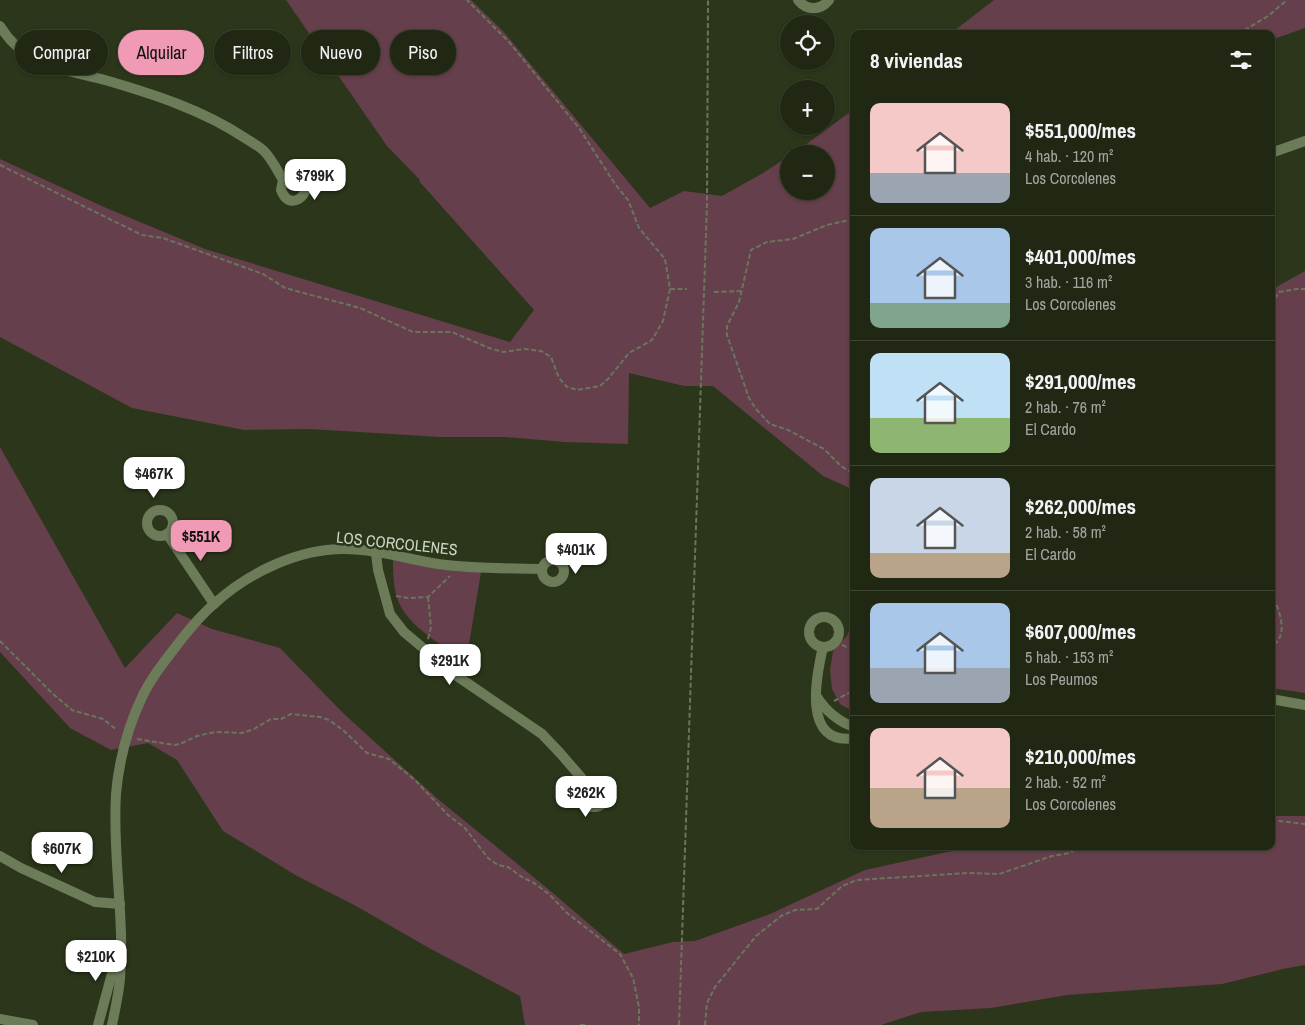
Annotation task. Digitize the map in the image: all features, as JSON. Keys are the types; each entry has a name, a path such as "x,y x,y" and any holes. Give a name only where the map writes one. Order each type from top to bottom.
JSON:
{"street":[{"path":"798,0 805,6 814,9 821,7 829,0"},
{"path":"0,26 5,35 22,52 40,62 145,91 232,129 264,151 283,180"},
{"path":"1275,152 1305,141"},
{"path":"1290,146 1305,146"},
{"path":"167,534 214,604"},
{"name":"LOS CORCOLENES","path":"112,1025 120,978 120,904 115,810 119,774 127,737 137,708 152,678 180,642 214,604 250,577 312,552 344,549 440,564 542,569"},
{"path":"376,553 378,570 390,614 404,632 462,679 542,734 586,783"},
{"path":"818,618 828,618 836,624 839,633 835,642 824,647 814,644 809,635 811,625 818,618"},
{"path":"824,647 818,678 817,714 823,728 837,738 850,739"},
{"path":"817,697 824,707 836,718 850,725"},
{"path":"1275,700 1305,705"},
{"path":"0,856 20,868 95,902 120,904"},
{"name":"LOS CORCOLENES","path":"98,1025 112,969 120,947"},
{"path":"0,1019 33,1025"}],"path":[{"path":"0,165 142,235 162,238 263,274 285,288 360,308 413,332 452,332 503,352 524,349 541,351 551,357 559,378 567,387 577,390 600,386 608,379 628,353 652,340 663,321 670,289 665,258 639,228 628,200 615,184 579,128 509,42 467,0"},
{"path":"679,1025 706,204 708,0"},
{"path":"1245,30 1268,16 1287,0"},
{"path":"850,220 827,225 793,239 767,242 751,250 739,302 726,326 727,335 749,398 770,424 788,430 824,449 850,471"},
{"path":"670,289 688,289"},
{"path":"1275,298 1279,292 1305,289"},
{"path":"714,292 741,291"},
{"path":"384,592 409,598 428,597 451,575 464,566"},
{"path":"426,651 431,627 428,597"},
{"path":"1275,603 1283,628 1275,645"},
{"path":"0,641 52,693 72,710 103,719 127,737 174,745 197,736 216,732 242,733 254,729 271,719 281,719 291,714 320,717 329,720 343,730 355,744 367,753 389,759 415,780 432,800 465,828 488,858 508,867 534,883 549,894 567,913 620,954 633,978 639,1007 639,1025"},
{"path":"835,642 850,648"},
{"path":"824,707 850,692"},
{"path":"1275,820 1305,824"},
{"path":"705,1025 706,1003 715,988 756,936 781,916 795,910 817,909 842,886 857,880 968,873 999,874 1052,856 1070,853 1074,850"},
{"path":"580,1025 585,1025"}],"shaded area":[{"path":"286,0 471,0 503,31 650,208 684,191 722,196 780,162 780,200 835,200 835,145 805,145 819,135 835,135 835,123 850,112 850,488 823,476 713,386 684,386 629,373 628,444 565,442 505,437 440,437 310,429 244,430 132,408 0,337 0,159 104,207 205,249 510,342 534,310 420,180 387,146 338,75 380,75 380,30 307,30"},
{"path":"994,0 1305,0 1305,28 1275,39 1275,30 955,30"},
{"path":"1305,271 1305,693 1275,689 1275,288"},
{"path":"0,447 125,668 177,613 212,629 280,648 344,714 439,800 624,954 673,942 695,941 770,914 865,870 947,852 960,850 1275,850 1275,816 1305,816 1305,965 1222,984 1067,995 991,1008 921,1012 881,1025 525,1025 520,996 429,948 356,906 297,876 223,831 177,760 148,743 111,750 70,728 0,652"},
{"path":"393,558 481,572 466,662 430,638 401,607 395,590"},
{"path":"850,628 850,710 840,704 832,689 830,670 833,651 847,636"}]}
